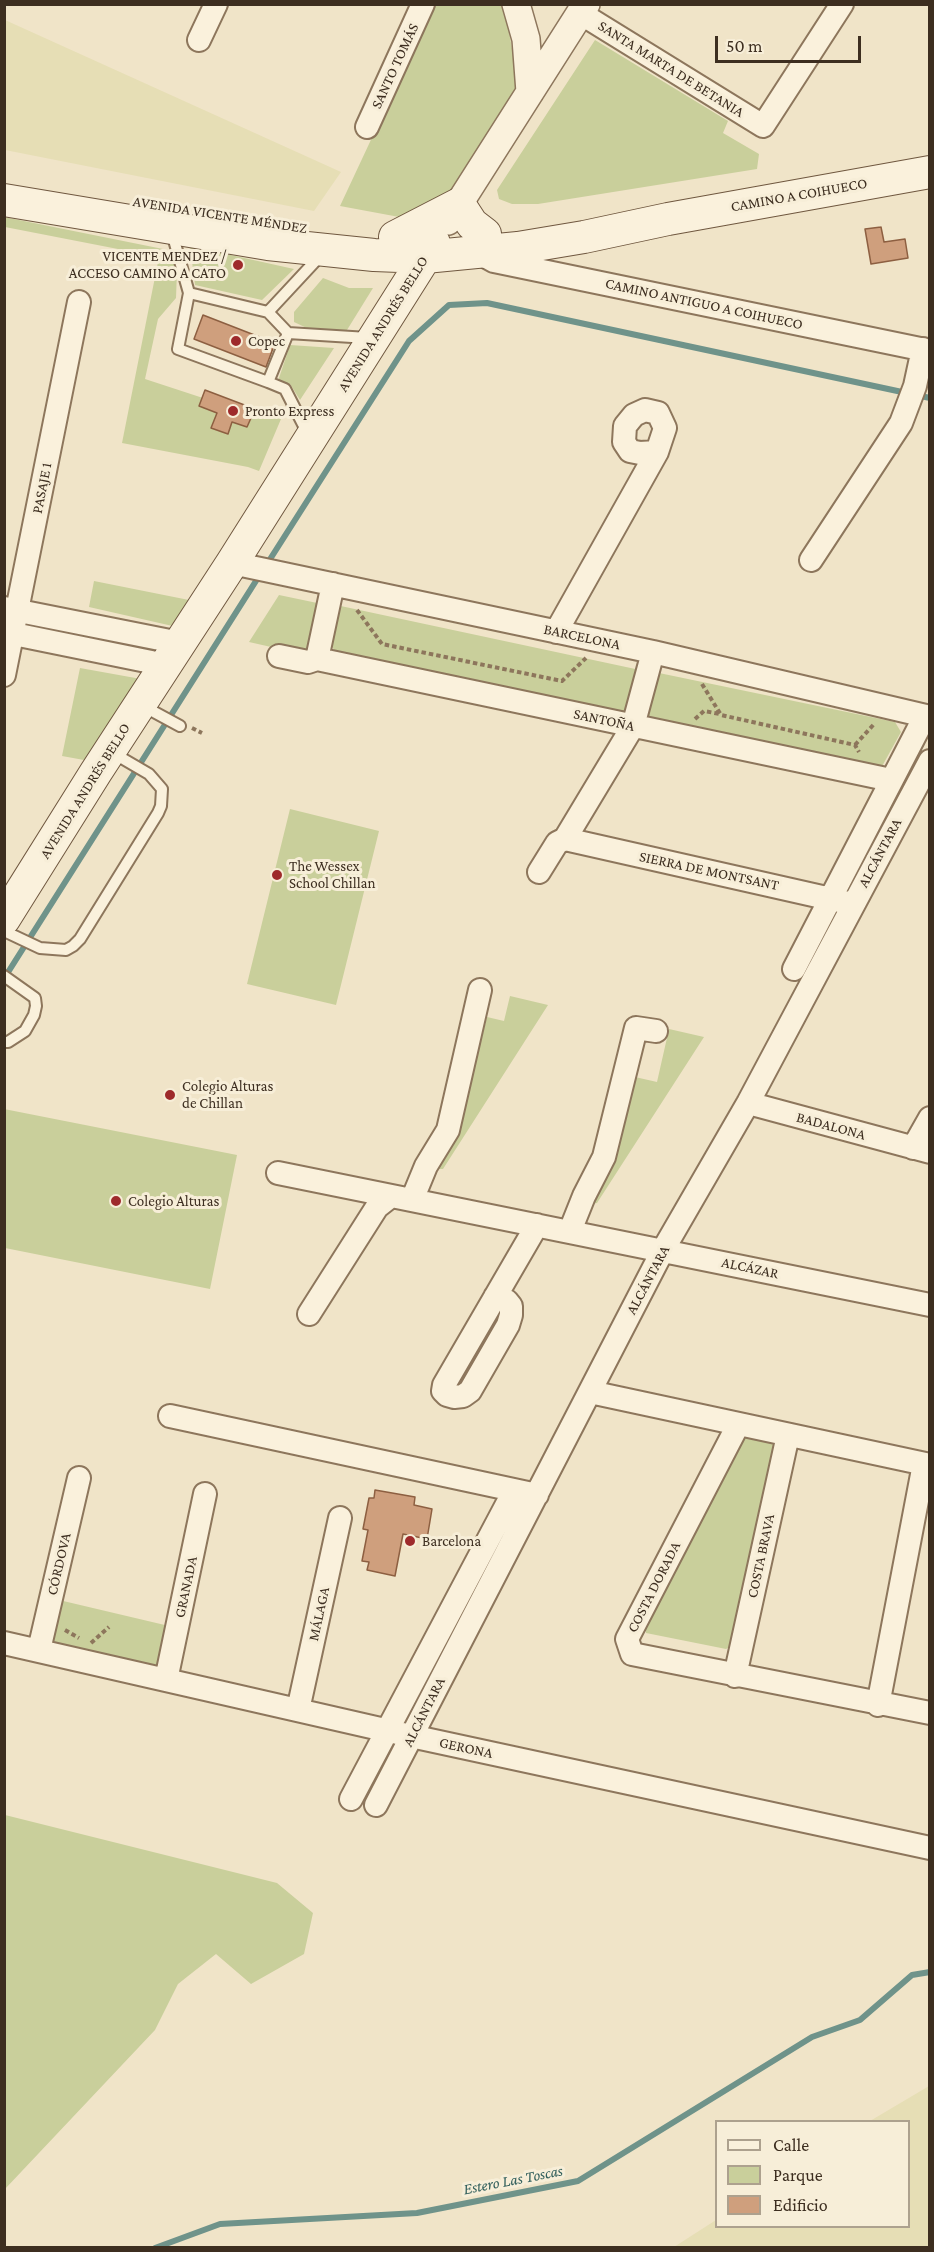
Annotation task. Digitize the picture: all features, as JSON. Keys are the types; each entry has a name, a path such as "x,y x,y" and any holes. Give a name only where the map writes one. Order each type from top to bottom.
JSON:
{"main road":[{"name":"CAMINO A COIHUECO","path":"431,247 584,237 668,219 930,172"},
{"name":"AVENIDA VICENTE MÉNDEZ","path":"4,181 250,221 395,237 431,247"},
{"name":"AVENIDA VICENTE MÉNDEZ","path":"4,200 268,244 367,254 431,247"},
{"path":"395,237 459,204 483,243"},
{"name":"AVENIDA ANDRÉS BELLO","path":"11,928 110,751 173,654 243,565 311,439 431,247"},
{"path":"367,254 406,264 409,270 406,288"}],"street":[{"path":"199,40 216,4"},
{"name":"SANTO TOMÁS","path":"367,127 423,4"},
{"path":"516,4 526,39 530,92"},
{"name":"SANTA MARTA DE BETANIA","path":"576,7 763,126 842,4"},
{"name":"AVENIDA ANDRÉS BELLO","path":"431,247 530,92 576,7"},
{"name":"CAMINO ANTIGUO A COIHUECO","path":"483,243 490,260 926,350"},
{"name":"PASAJE 1","path":"4,675 11,609 79,302"},
{"path":"811,560 901,423 926,350"},
{"path":"556,632 657,452"},
{"name":"BARCELONA","path":"243,565 653,652 927,716"},
{"path":"317,659 333,584"},
{"path":"11,609 173,654"},
{"path":"9,633 173,654"},
{"path":"539,872 557,843 565,839 633,726 653,652"},
{"name":"SANTOÑA","path":"279,656 308,662 317,659 881,778"},
{"name":"ALCÁNTARA","path":"794,969 830,898 881,778 927,716"},
{"name":"ALCÁNTARA","path":"376,1805 663,1250 748,1103 930,761"},
{"name":"SIERRA DE MONTSANT","path":"565,839 853,904"},
{"path":"309,1314 377,1207 402,1198 426,1166 447,1130 480,990"},
{"path":"570,1231 584,1196 604,1157 636,1028 656,1031"},
{"name":"BADALONA","path":"748,1103 921,1150 930,1118"},
{"name":"ALCÁZAR","path":"278,1173 930,1305"},
{"path":"495,1297 537,1225"},
{"path":"590,1392 927,1464 878,1705"},
{"path":"170,1416 537,1495"},
{"name":"COSTA DORADA","path":"738,1425 627,1640 632,1654 878,1705 930,1713"},
{"name":"COSTA BRAVA","path":"735,1676 788,1436"},
{"name":"CÓRDOVA","path":"39,1650 79,1478"},
{"name":"ALCÁNTARA","path":"351,1799 514,1491"},
{"name":"GRANADA","path":"166,1680 206,1494"},
{"name":"MÁLAGA","path":"298,1710 340,1518"},
{"name":"GERONA","path":"4,1642 411,1736 930,1848"}],"lane":[{"path":"170,227 189,293 178,349 285,389 311,439"},
{"path":"268,312 326,250"},
{"path":"189,293 268,312 288,333 374,338"},
{"path":"268,382 288,333"},
{"path":"140,704 180,726"},
{"path":"4,931 11,928 40,948 66,950 73,946 98,910 161,806 162,789 149,774 110,751"},
{"path":"4,976 35,998 36,1006 25,1031 8,1042 4,1042"}],"path":[{"path":"355,607 382,644 562,681 588,655"},
{"path":"699,678 721,715 855,745 881,778"},
{"path":"855,745 881,716"},
{"path":"90,1643 109,1628"}],"shaded area":[{"path":"4,20 341,172 314,211 5,150"},
{"path":"929,2086 929,2247 674,2247 715,2221 715,2228 910,2228 910,2120 872,2120"}],"green space":[{"path":"434,5 501,5 506,15 513,54 516,86 512,101 462,185 410,219 340,206"},
{"path":"595,40 728,121 723,133 759,154 757,169 538,204 512,204 499,199 497,190"},
{"path":"4,217 163,249 171,255 177,271 176,298 158,319 145,379 264,418 268,407 281,419 259,471 122,443 159,257 5,227"},
{"path":"190,246 294,269 262,300 195,285"},
{"path":"323,278 349,288 373,288 347,330 311,330 294,322 294,312"},
{"path":"290,345 334,348 300,400 290,384 278,381"},
{"path":"94,581 194,601 177,627 89,607"},
{"path":"279,595 322,604 311,656 249,642"},
{"path":"336,605 640,670 626,716 336,653 328,640"},
{"path":"80,668 141,679 84,760 62,756"},
{"path":"659,673 895,722 901,732 880,770 646,719"},
{"path":"929,727 929,735 854,881 849,878"},
{"path":"290,809 379,831 336,1005 247,984"},
{"path":"510,996 548,1005 443,1169 437,1169 458,1133 487,1017 504,1021"},
{"path":"669,1029 704,1037 597,1203 591,1204 614,1165 635,1077 657,1082"},
{"name":"Colegio Alturas","path":"4,1109 237,1155 210,1289 5,1248"},
{"path":"743,1431 775,1438 735,1644 726,1649 646,1633 644,1619"},
{"path":"59,1600 169,1626 159,1669 49,1643"},
{"path":"5,1815 277,1883 313,1913 304,1954 251,1984 216,1954 178,1984 155,2030 5,2189"}],"building":[{"path":"881,227 884,242 905,239 908,258 871,264 865,229"},
{"path":"203,315 275,343 266,367 194,339"},
{"name":"Pronto Express","path":"205,390 255,409 247,427 232,422 228,434 211,428 217,413 199,406"},
{"path":"375,1490 415,1497 414,1505 432,1509 427,1539 403,1534 395,1576 367,1570 369,1562 362,1561 368,1530 363,1529 369,1498 374,1498"}],"waterway":[{"path":"267,564 409,341 449,305 487,303 930,398"},
{"path":"5,977 261,573"},
{"name":"Estero Las Toscas","path":"155,2248 220,2224 417,2213 578,2181 812,2037 860,2020 912,1975 930,1972"}],"place":[{"name":"VICENTE MENDEZ / ACCESO CAMINO A CATO","path":"238,265"},
{"name":"Copec","path":"236,341"},
{"name":"Pronto Express","path":"233,411"},
{"name":"The Wessex School Chillan","path":"277,875"},
{"name":"Colegio Alturas de Chillan","path":"170,1095"},
{"name":"Colegio Alturas","path":"116,1201"},
{"name":"Barcelona","path":"410,1541"}]}
